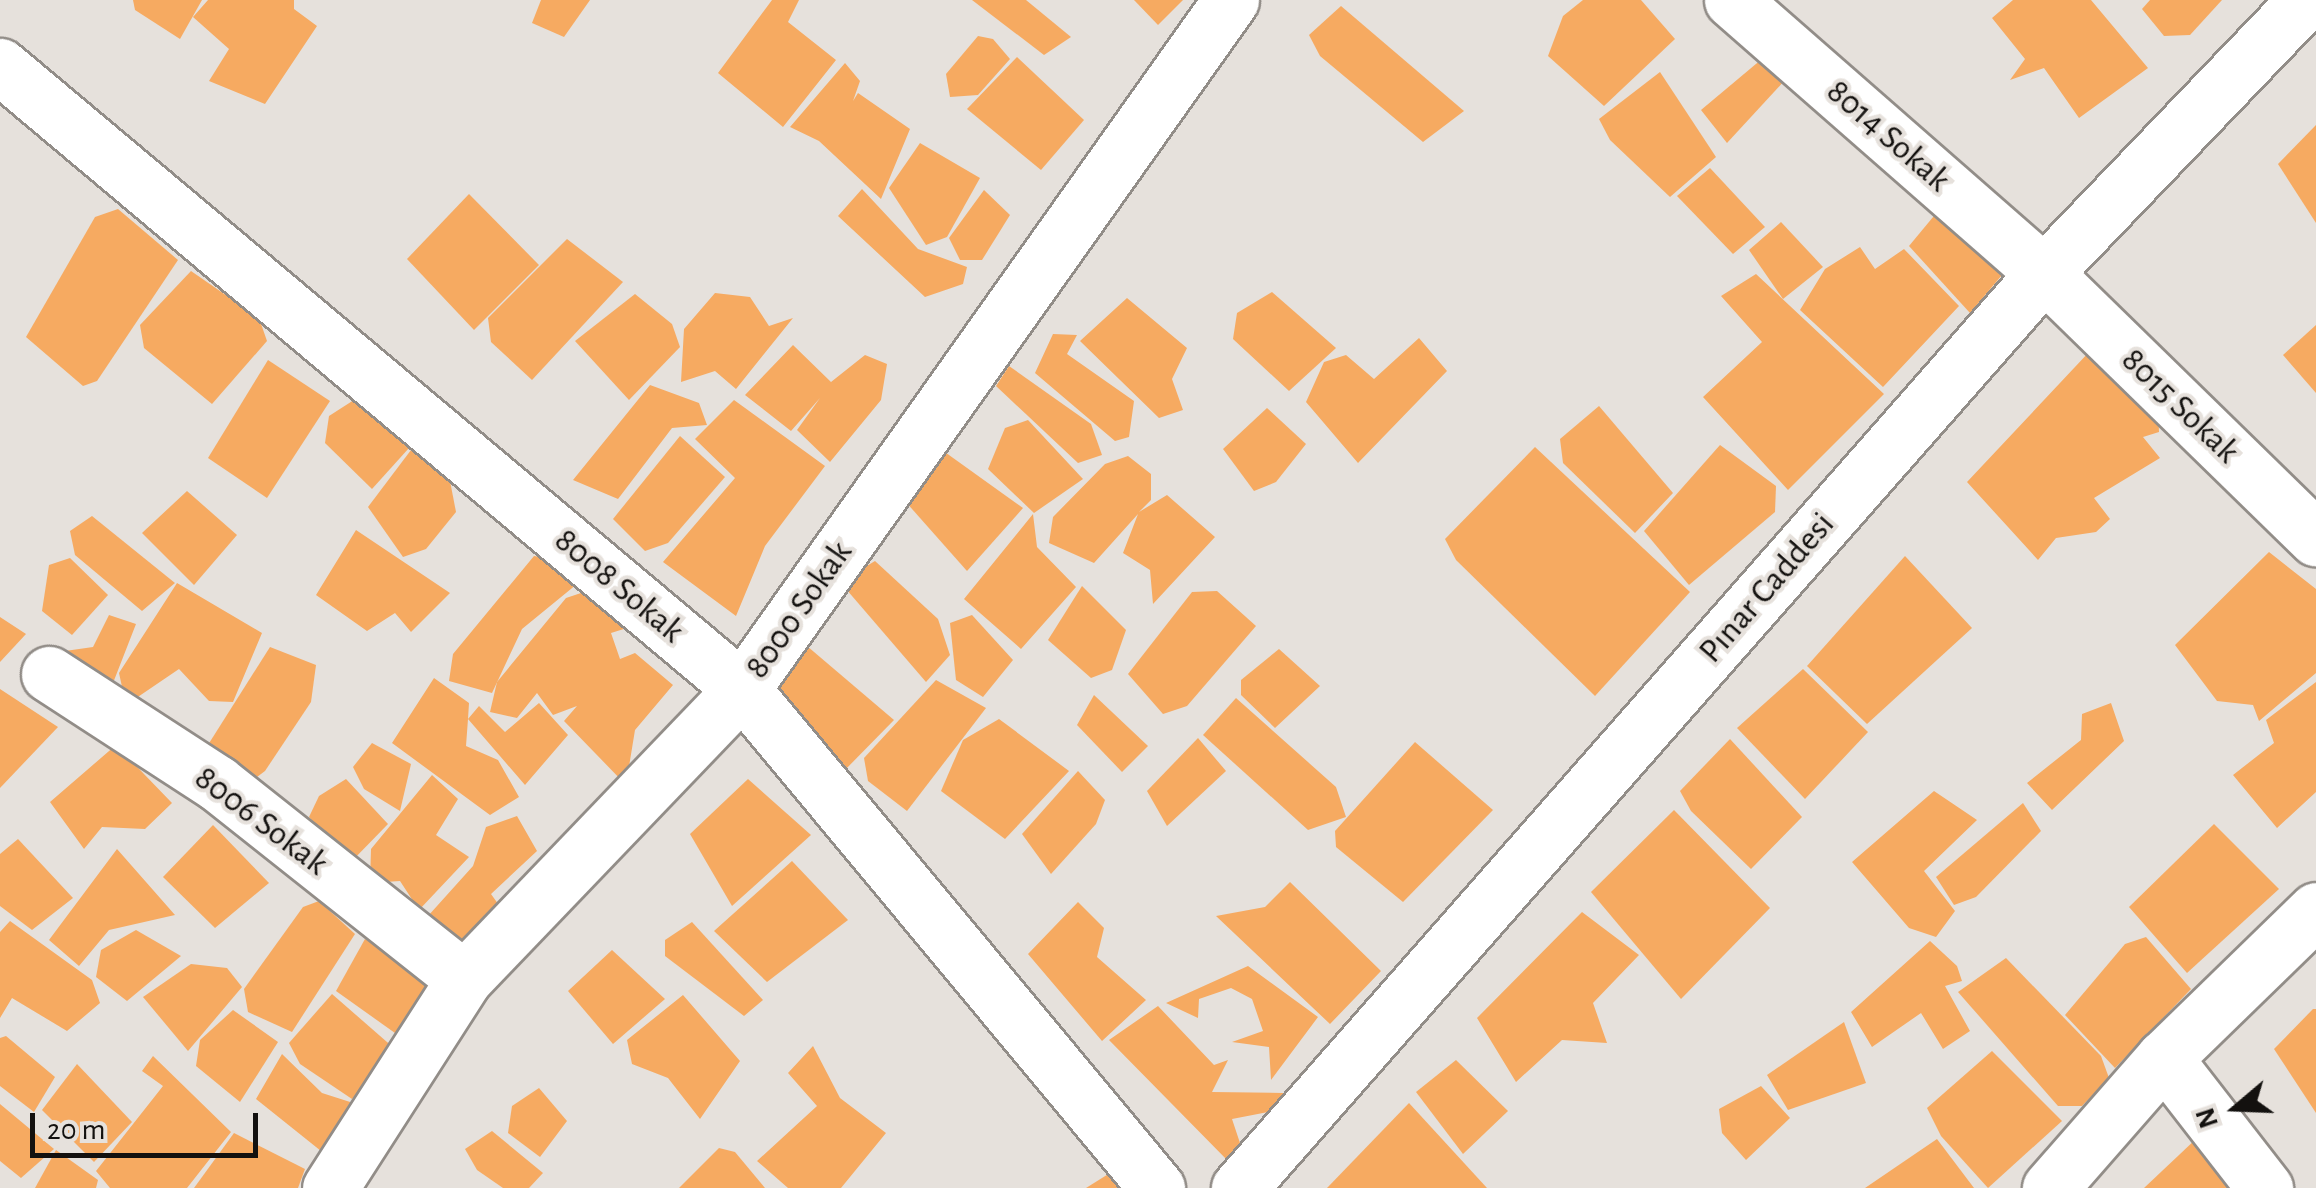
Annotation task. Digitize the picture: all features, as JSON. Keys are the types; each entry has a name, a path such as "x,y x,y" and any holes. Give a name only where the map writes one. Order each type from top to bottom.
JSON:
{"street":[{"name":"8000 Sokak","path":"330,1188 464,979 742,689 1231,0"},
{"name":"8014 Sokak","path":"1732,0 2044,273"},
{"name":"Pınar Caddesi","path":"1239,1188 2044,273 2306,0"},
{"name":"8008 Sokak","path":"0,66 742,689 1157,1188"},
{"name":"8015 Sokak","path":"2044,273 2316,538"},
{"name":"8006 Sokak","path":"49,674 217,783 464,979"},
{"path":"2050,1188 2164,1058 2316,910"},
{"path":"2164,1058 2266,1188"}],"building":[{"path":"133,0 202,0 180,39 135,10"},
{"path":"208,0 294,0 294,9 317,26 265,104 209,81 229,49 193,17"},
{"path":"541,0 590,0 564,37 532,23"},
{"path":"772,0 799,0 788,22 836,60 783,127 718,73"},
{"path":"972,0 1026,0 1071,37 1044,55"},
{"path":"1134,0 1183,0 1158,25"},
{"path":"1583,0 1641,0 1675,39 1604,106 1548,56 1563,16"},
{"path":"2013,0 2091,0 2148,68 2079,118 2044,68 2010,80 2025,59 1992,18"},
{"path":"2150,0 2222,0 2190,35 2164,36 2142,9"},
{"path":"1341,6 1464,111 1423,142 1320,56 1309,35"},
{"path":"978,36 993,39 1010,59 978,95 950,97 946,74"},
{"path":"1775,48 1786,79 1727,143 1701,110"},
{"path":"1017,57 1084,120 1041,170 967,109"},
{"path":"845,63 860,81 853,101 858,93 910,129 881,199 819,141 790,127"},
{"path":"1660,72 1716,157 1670,197 1610,140 1599,119"},
{"path":"2316,125 2316,223 2278,164"},
{"path":"920,143 980,178 947,237 926,245 889,188"},
{"path":"1710,168 1765,227 1733,254 1677,196"},
{"path":"862,189 918,249 967,267 963,284 925,297 838,216"},
{"path":"984,190 1010,215 982,260 960,260 949,238"},
{"path":"469,194 539,265 474,330 407,259"},
{"path":"1948,199 2013,262 1970,313 1909,246"},
{"path":"118,209 178,260 97,381 83,386 26,337 95,217"},
{"path":"1781,222 1823,267 1783,299 1749,250"},
{"path":"567,239 623,282 532,380 491,342 488,318"},
{"path":"1860,247 1875,269 1904,249 1959,306 1883,387 1800,310 1825,269"},
{"path":"191,271 259,318 267,341 212,404 144,348 140,325"},
{"path":"1756,274 1884,394 1788,490 1703,397 1762,342 1721,296"},
{"path":"1272,292 1336,348 1289,391 1233,339 1237,313"},
{"path":"715,293 750,297 769,326 793,318 736,389 715,371 681,382 684,329"},
{"path":"635,294 672,324 680,347 629,400 575,341"},
{"path":"1127,298 1187,348 1172,379 1183,410 1159,418 1080,341"},
{"path":"2316,325 2316,393 2283,355"},
{"path":"1053,334 1077,335 1067,354 1134,401 1129,437 1115,441 1035,373"},
{"path":"1419,338 1447,371 1358,463 1306,402 1324,362 1346,355 1374,379"},
{"path":"793,345 831,382 865,355 887,364 881,400 830,462 797,430 820,398 791,431 745,395"},
{"path":"2090,351 2158,406 2159,432 2143,437 2160,458 2094,498 2110,519 2096,532 2056,538 2038,560 1967,482"},
{"path":"268,360 330,401 267,498 208,458"},
{"path":"1009,366 1091,424 1102,455 1078,463 996,386"},
{"path":"650,385 699,403 707,425 672,428 618,499 573,480"},
{"path":"357,398 409,448 372,489 325,443 329,416"},
{"path":"734,400 825,466 765,546 736,616 663,562 735,478 695,439"},
{"path":"1599,406 1673,493 1635,533 1563,463 1560,439"},
{"path":"1267,408 1306,444 1276,482 1254,491 1223,449"},
{"path":"1028,420 1083,479 1034,513 988,469 1005,428"},
{"path":"680,436 725,477 668,543 645,551 613,519"},
{"path":"1720,445 1776,486 1775,512 1689,585 1644,531"},
{"path":"1535,447 1690,592 1595,696 1456,560 1445,539"},
{"path":"411,450 445,455 456,512 426,549 403,557 368,507"},
{"path":"942,450 1023,508 967,571 897,492"},
{"path":"1128,456 1151,474 1151,500 1139,512 1167,495 1215,537 1153,604 1150,570 1123,553 1138,514 1094,563 1049,543 1053,517 1105,464"},
{"path":"187,491 237,535 194,585 142,533"},
{"path":"1033,514 1037,547 1076,587 1021,649 964,599"},
{"path":"92,516 175,583 142,611 75,555 70,531"},
{"path":"356,530 450,593 411,632 395,613 367,631 316,595"},
{"path":"2269,552 2316,589 2316,673 2259,721 2253,705 2217,701 2175,645"},
{"path":"534,556 569,562 577,584 522,629 492,693 449,681 453,654"},
{"path":"1905,556 1972,628 1867,724 1807,666"},
{"path":"70,558 108,595 72,635 42,611 49,565"},
{"path":"875,561 938,619 950,655 926,682 840,582"},
{"path":"177,583 262,633 233,702 209,701 179,669 126,705 119,673"},
{"path":"1082,586 1126,630 1112,670 1091,678 1048,640"},
{"path":"596,588 627,628 611,633 620,659 635,653 673,685 635,730 626,785 564,721 577,706 553,715 537,693 517,718 490,712 497,682 566,598"},
{"path":"1217,591 1256,626 1187,706 1163,714 1128,674 1192,592"},
{"path":"109,615 136,624 113,683 51,653 93,647"},
{"path":"972,615 1013,660 983,697 956,680 950,623"},
{"path":"0,617 26,634 0,662"},
{"path":"807,646 894,720 843,772 769,692"},
{"path":"270,647 316,665 311,702 265,771 245,786 206,748"},
{"path":"1279,649 1320,686 1275,728 1241,695 1241,680"},
{"path":"1803,669 1868,732 1805,799 1737,728"},
{"path":"434,678 469,703 466,746 498,760 519,797 490,815 392,743"},
{"path":"936,680 986,708 907,811 868,781 864,758"},
{"path":"2316,682 2316,792 2277,828 2233,775 2274,743 2266,720"},
{"path":"0,689 58,727 0,788"},
{"path":"1094,695 1148,746 1122,772 1077,725"},
{"path":"1236,698 1336,787 1346,817 1308,830 1203,735"},
{"path":"539,703 568,735 525,785 468,719 479,706 505,732"},
{"path":"2111,703 2124,741 2052,810 2027,783 2081,740 2082,714"},
{"path":"999,719 1069,771 1005,839 941,791 963,740"},
{"path":"1198,738 1226,771 1167,826 1147,791"},
{"path":"1730,739 1802,817 1751,869 1691,811 1680,791"},
{"path":"1415,742 1493,810 1403,902 1336,847 1335,831"},
{"path":"372,743 411,764 400,811 364,789 353,767"},
{"path":"116,745 172,803 145,829 102,827 84,849 50,802"},
{"path":"1078,771 1105,800 1096,824 1051,874 1022,834"},
{"path":"432,775 458,799 436,835 469,857 419,910 400,881 370,883 371,849"},
{"path":"346,779 388,824 350,863 309,817 319,796"},
{"path":"748,779 811,835 732,906 690,834"},
{"path":"1934,791 1977,820 1924,871 1955,911 1936,937 1909,928 1852,862"},
{"path":"2023,803 2041,831 1976,897 1954,905 1936,877"},
{"path":"1674,810 1770,908 1681,999 1591,892"},
{"path":"517,816 537,851 491,894 506,915 469,961 428,916 473,866 486,827"},
{"path":"2214,824 2279,889 2187,973 2129,907"},
{"path":"213,825 269,883 215,928 163,877"},
{"path":"18,839 73,898 32,930 0,906 0,854"},
{"path":"117,849 175,915 109,930 79,966 49,940"},
{"path":"792,861 848,920 767,982 714,931"},
{"path":"1290,882 1381,971 1330,1024 1216,916 1265,907"},
{"path":"319,901 355,934 292,1032 248,1012 244,989 303,907"},
{"path":"1078,902 1104,928 1097,957 1146,1000 1102,1041 1028,954"},
{"path":"1582,912 1639,955 1593,1003 1607,1043 1562,1040 1516,1082 1477,1018"},
{"path":"10,921 92,980 100,1003 67,1031 12,998 0,1018 0,932"},
{"path":"692,922 763,1000 744,1016 665,956 665,940"},
{"path":"136,930 181,956 127,1001 96,977 101,950"},
{"path":"2146,937 2191,989 2115,1068 2065,1015 2125,944"},
{"path":"365,939 431,976 439,998 402,1038 336,991"},
{"path":"1930,941 1957,966 1962,981 1945,986 1970,1031 1943,1049 1921,1013 1872,1047 1851,1012"},
{"path":"612,950 665,999 613,1044 568,991"},
{"path":"2006,958 2101,1056 2109,1078 2082,1106 2058,1106 1958,992"},
{"path":"191,964 227,968 242,987 188,1051 143,997"},
{"path":"1248,966 1318,1017 1271,1080 1269,1047 1232,1042 1263,1031 1252,999 1231,988 1199,999 1198,1018 1166,1003"},
{"path":"332,994 395,1049 352,1099 300,1064 289,1043"},
{"path":"683,995 740,1061 700,1119 668,1078 632,1064 627,1040"},
{"path":"1158,1006 1214,1065 1228,1060 1212,1092 1283,1093 1289,1108 1232,1119 1245,1158 1230,1163 1109,1040"},
{"path":"2316,1009 2316,1113 2274,1049"},
{"path":"233,1010 278,1042 240,1102 196,1066 200,1040"},
{"path":"1844,1022 1866,1083 1788,1110 1767,1075"},
{"path":"6,1036 55,1077 34,1112 0,1086 0,1038"},
{"path":"813,1046 840,1098 886,1133 841,1188 788,1188 757,1161 817,1106 788,1073"},
{"path":"1992,1051 2062,1121 1988,1188 1941,1136 1927,1108"},
{"path":"282,1054 322,1093 372,1109 331,1159 256,1099"},
{"path":"153,1056 231,1132 187,1188 110,1188 96,1171 163,1086 142,1071"},
{"path":"1456,1060 1508,1111 1463,1154 1416,1092"},
{"path":"77,1064 132,1122 94,1162 42,1110"},
{"path":"1761,1086 1790,1118 1746,1160 1722,1133 1719,1109"},
{"path":"539,1088 567,1121 540,1157 508,1133 512,1106"},
{"path":"1409,1103 1487,1188 1327,1188"},
{"path":"0,1104 54,1149 21,1178 0,1161"},
{"path":"492,1131 543,1173 529,1188 503,1188 477,1170 465,1149"},
{"path":"234,1133 305,1169 298,1188 194,1188"},
{"path":"2197,1138 2252,1188 2144,1188"},
{"path":"1937,1139 1974,1188 1865,1188"},
{"path":"719,1148 735,1152 765,1188 679,1188"},
{"path":"56,1150 98,1180 96,1188 35,1188"},
{"path":"1118,1168 1138,1188 1086,1188"}]}
